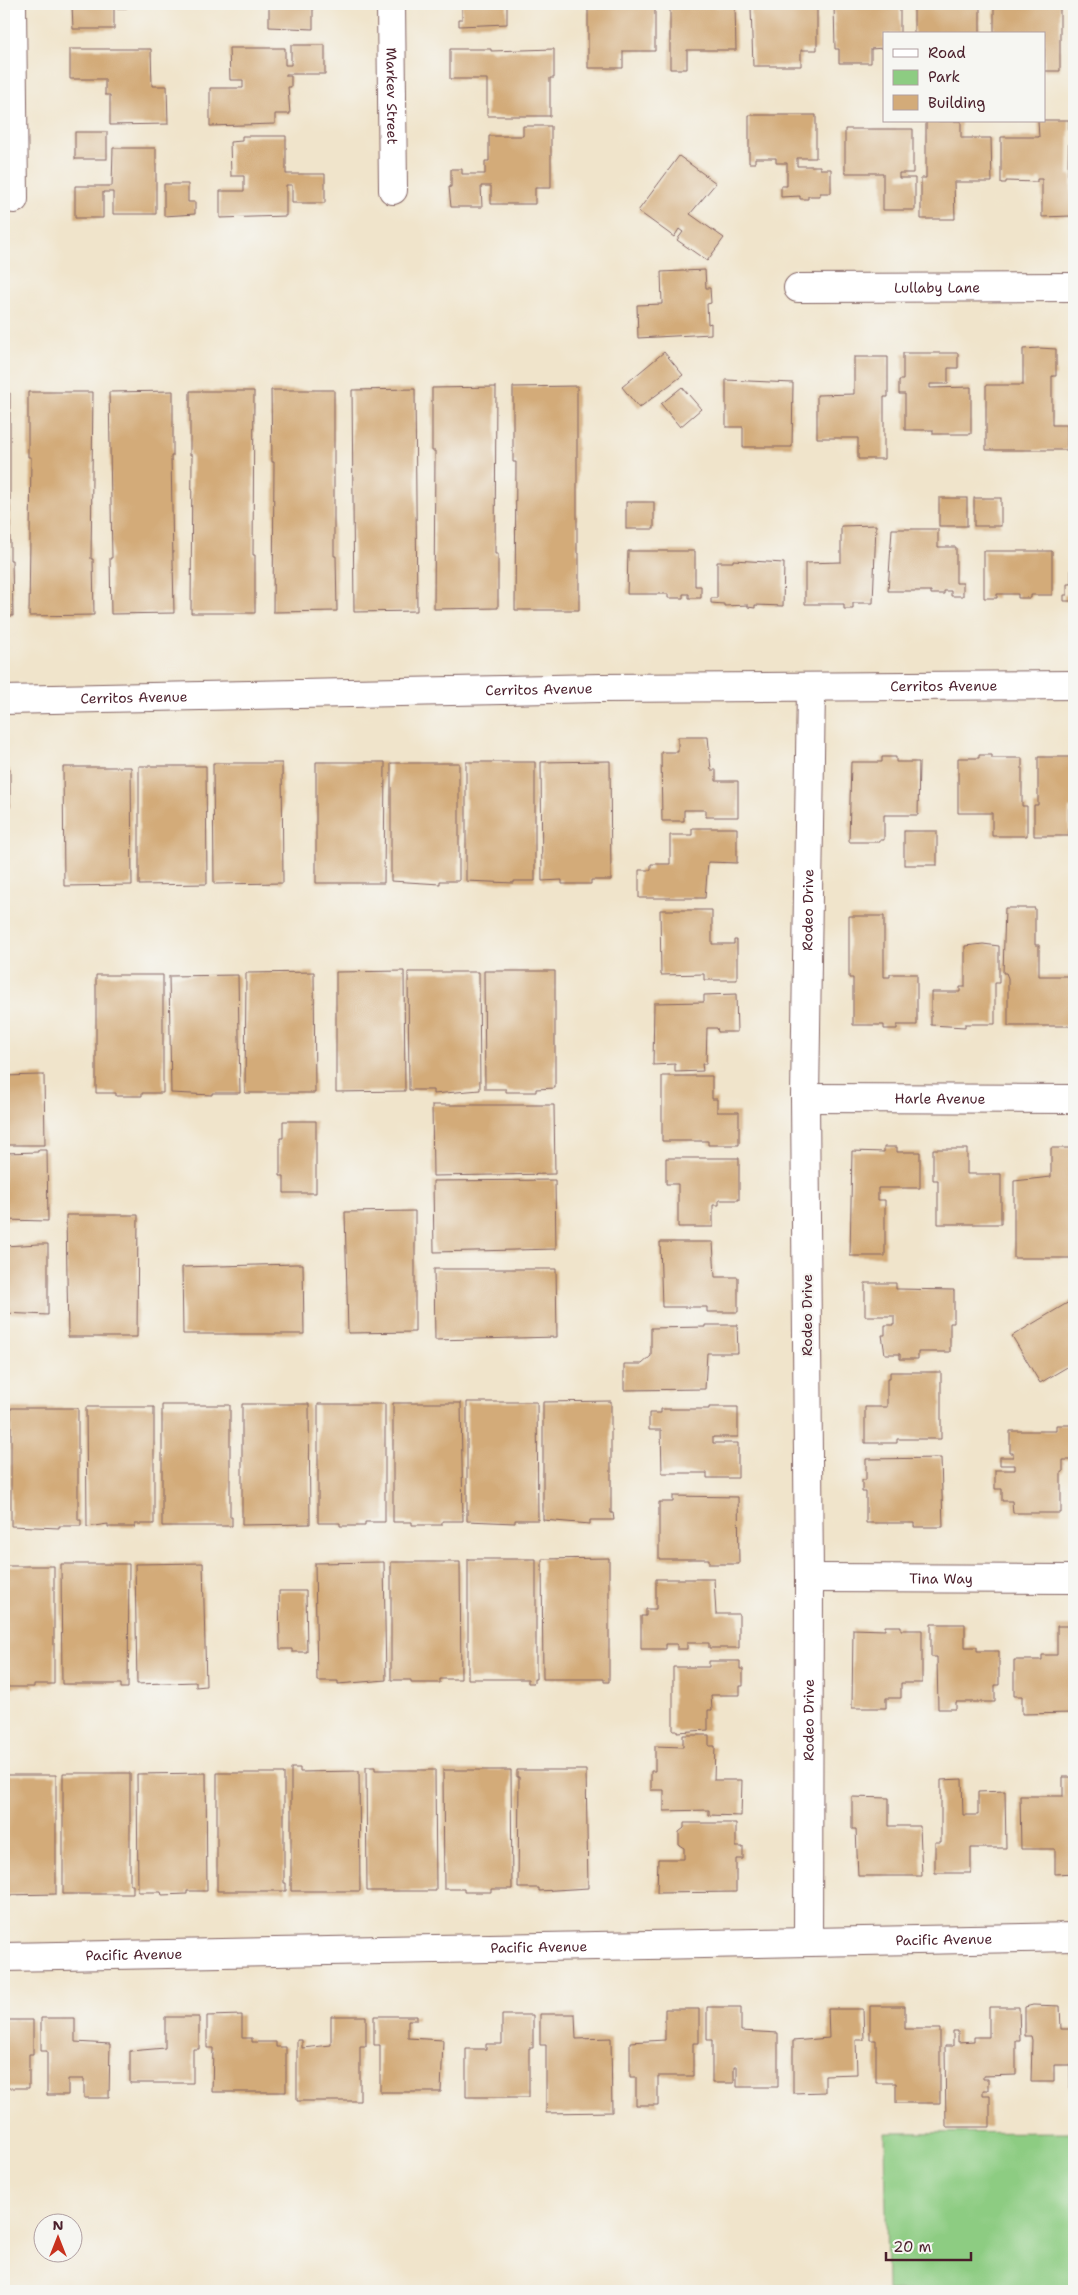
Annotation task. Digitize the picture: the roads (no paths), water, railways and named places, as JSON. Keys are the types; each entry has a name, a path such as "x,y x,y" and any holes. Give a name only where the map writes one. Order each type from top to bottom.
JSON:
{"street":[{"path":"12,4 14,198"},
{"name":"Markev Street","path":"391,4 393,190"},
{"name":"Lullaby Lane","path":"798,288 1074,287"},
{"name":"Cerritos Avenue","path":"4,700 601,688 811,688 1074,684"},
{"name":"Rodeo Drive","path":"808,1942 809,1578 805,1098 811,688"},
{"name":"Harle Avenue","path":"805,1098 1074,1100"},
{"name":"Tina Way","path":"809,1578 1074,1579"},
{"name":"Pacific Avenue","path":"4,1957 1074,1936"}]}
